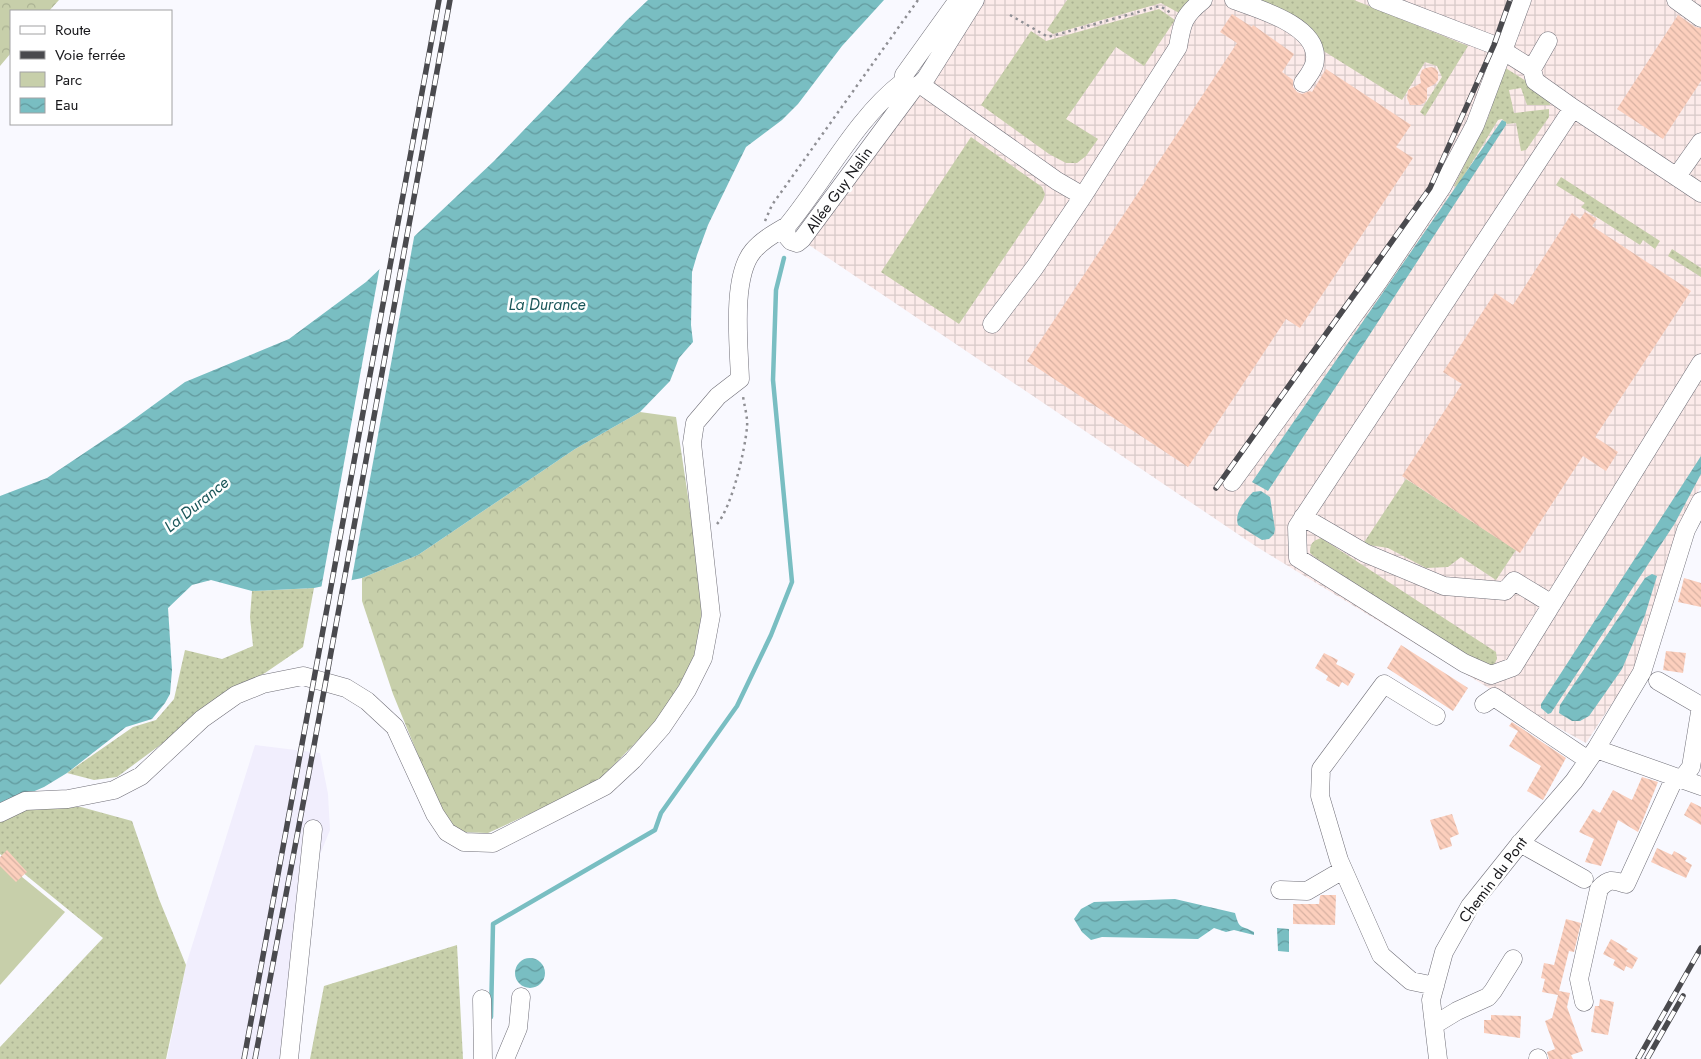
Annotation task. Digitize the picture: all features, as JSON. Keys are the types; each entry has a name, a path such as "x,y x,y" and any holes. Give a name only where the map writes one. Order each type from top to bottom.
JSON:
{"street":[{"name":"Allée Guy Nalin","path":"913,85 904,75 958,0"},
{"name":"Allée Guy Nalin","path":"740,379 738,295 743,270 752,252 764,234 787,226 854,135 888,94 913,85 975,0"},
{"path":"992,324 1035,267 1083,196 1178,47 1183,21 1195,6 1203,0"},
{"path":"1234,0 1284,21 1302,30 1309,37 1314,47 1316,58 1314,67 1303,83"},
{"path":"1378,0 1481,39 1503,50 1532,69"},
{"path":"1232,482 1378,282 1442,187 1476,125 1522,0"},
{"path":"1679,1 1701,18"},
{"path":"1548,41 1532,69 1534,81 1701,192"},
{"path":"913,85 1057,181 1083,196"},
{"path":"1573,108 1297,527 1298,558 1464,664 1490,675 1513,667 1701,363"},
{"path":"1677,176 1701,142"},
{"path":"0,813 25,801 68,799 114,790 142,776 202,719 236,695 263,684 303,676 346,688 367,701 395,728 435,814 446,832 464,842 493,843 605,786 633,760 662,727 687,690 703,658 711,615 692,443 694,423 718,396 740,379"},
{"name":"Chemin du Pont","path":"1438,1059 1432,1000 1444,952 1470,906 1520,843 1574,781 1592,755 1642,672 1686,530 1701,501"},
{"path":"1304,517 1365,553 1444,586 1505,591 1514,581 1552,604"},
{"path":"1584,1002 1579,979 1600,889 1606,882 1613,880 1626,884 1678,778 1691,768 1701,706 1658,681"},
{"path":"1435,986 1411,981 1381,955 1339,860 1320,796 1321,769 1384,684 1436,716"},
{"path":"1484,704 1494,698 1592,755 1701,786"},
{"path":"289,1059 313,829"},
{"path":"1520,843 1584,879"},
{"path":"1280,890 1307,891 1343,870"},
{"path":"1434,1025 1457,1011 1488,997 1513,959"},
{"path":"505,1059 518,1028 521,997"},
{"path":"482,999 483,1059"}],"path":[{"path":"764,234 772,205 918,0"},
{"path":"1010,14 1048,37 1160,6 1183,21"},
{"path":"703,541 720,521 732,493 742,454 747,426 740,379"}],"shaded area":[{"path":"984,0 1701,0 1701,486 1674,540 1638,664 1586,743 1515,704 1257,547 809,245"},
{"path":"255,745 320,753 328,794 330,830 317,862 289,1059 167,1059 186,965"}],"green space":[{"path":"0,0 59,0 50,10 10,10 10,54 0,66"},
{"path":"1067,0 1191,0 1179,13 1161,3 1053,34 1047,30"},
{"path":"1254,0 1354,0 1468,46 1425,116 1420,112 1442,77 1437,66 1425,62 1402,100 1322,50"},
{"path":"1159,9 1175,20 1144,66 1116,47 1066,119 1098,139 1086,156 1077,163 1066,163 1049,154 981,105 1031,31 1046,41"},
{"path":"1504,67 1548,95 1550,105 1527,105 1521,88 1509,90 1514,113 1549,109 1549,117 1526,150 1521,151 1516,123 1507,124 1502,119 1498,120 1457,187 1454,186 1488,118"},
{"path":"971,137 1042,187 1045,194 1043,200 959,324 881,272"},
{"path":"1561,177 1660,241 1655,249 1643,240 1640,245 1581,207 1585,203 1556,185"},
{"path":"1672,249 1701,268 1701,277 1668,256"},
{"path":"640,412 676,417 703,596 698,653 659,719 595,784 488,833 458,832 442,814 393,694 362,601 362,578 418,555 575,449"},
{"path":"1406,479 1516,550 1496,580 1461,557 1448,567 1426,568 1388,548 1363,544"},
{"path":"1321,538 1496,652 1497,659 1493,666 1479,665 1316,558 1310,553 1310,547 1312,543"},
{"path":"314,588 303,647 265,673 240,686 117,777 94,780 67,773 133,727 156,720 174,699 185,650 222,659 253,646 250,617 252,591"},
{"path":"81,807 132,821 159,899 186,965 166,1059 0,1059 0,1047 103,938 0,854 0,818 23,808"},
{"path":"0,859 65,912 0,985"},
{"path":"457,945 463,1059 310,1059 324,986"}],"water":[{"name":"La Durance","path":"648,0 884,0 842,46 798,104 782,120 746,147 708,225 697,255 692,272 691,325 693,342 679,358 670,381 640,412 575,449 418,555 362,578 314,588 252,591 211,580 192,585 168,608 172,670 170,694 152,719 126,727 67,773 44,787 0,806 0,496 47,478 126,425 185,382 289,339 366,282 494,161"},
{"path":"1502,120 1506,122 1506,125 1268,491 1252,482"},
{"path":"1701,456 1701,474 1675,523 1551,713 1548,714 1541,708 1541,704"},
{"path":"1261,491 1270,497 1275,529 1274,534 1269,539 1262,540 1238,525 1237,520 1239,511 1247,499 1253,492"},
{"path":"1652,574 1657,576 1645,615 1622,669 1589,716 1580,721 1572,721 1559,713 1560,705 1645,578"},
{"path":"1175,899 1235,913 1240,925 1254,932 1254,935 1234,930 1226,932 1214,928 1198,939 1102,937 1091,940 1082,932 1074,919 1081,909 1094,902"},
{"path":"1277,928 1289,929 1289,952 1278,951"},
{"path":"530,958 536,959 544,967 544,979 536,987 530,988 524,987 516,979 515,973 516,967 524,959"}],"pier":[{"path":"415,232 351,583 321,589 380,266"}],"building":[{"path":"1232,14 1252,27 1253,25 1294,54 1282,72 1293,80 1293,87 1297,92 1302,94 1312,92 1326,69 1411,125 1396,147 1413,158 1300,328 1286,319 1188,467 1027,361 1237,43 1220,32"},
{"path":"1678,15 1695,27 1701,28 1701,81 1663,139 1617,109"},
{"path":"1431,67 1435,68 1438,72 1438,80 1427,88 1427,99 1424,103 1410,105 1407,98 1408,90 1421,83 1420,76 1422,70"},
{"path":"1585,212 1597,219 1592,226 1691,291 1595,437 1618,452 1606,471 1583,456 1520,553 1402,476 1462,384 1443,372 1495,293 1513,305 1572,213 1580,219"},
{"path":"1684,578 1701,583 1701,607 1678,602"},
{"path":"1401,645 1468,688 1453,711 1387,668"},
{"path":"1666,651 1686,653 1683,673 1663,670"},
{"path":"1324,653 1338,660 1336,664 1355,674 1348,686 1342,682 1339,687 1326,680 1328,676 1315,668"},
{"path":"1512,722 1566,758 1543,800 1527,791 1541,766 1509,746 1518,731 1509,726"},
{"path":"1642,777 1658,782 1638,832 1618,820 1601,866 1585,862 1594,839 1579,832 1593,809 1600,813 1613,790 1632,800"},
{"path":"1691,802 1701,807 1701,825 1684,815"},
{"path":"1452,814 1459,834 1450,838 1452,846 1440,850 1430,820"},
{"path":"1657,848 1672,855 1674,851 1687,858 1685,861 1692,865 1686,878 1651,862"},
{"path":"7,850 27,872 16,882 0,866 0,857"},
{"path":"1321,895 1336,895 1335,925 1293,924 1293,904 1319,904"},
{"path":"1566,919 1581,923 1574,952 1569,951 1559,991 1570,993 1567,1007 1583,1051 1571,1055 1573,1059 1549,1059 1547,1052 1555,1049 1545,1021 1552,1018 1558,995 1542,992 1545,979 1541,978 1544,963 1554,965"},
{"path":"1611,939 1628,949 1626,951 1638,958 1632,969 1626,966 1624,971 1613,965 1615,960 1603,954"},
{"path":"1600,999 1614,1002 1608,1035 1591,1032 1595,1006 1599,1006"},
{"path":"1491,1015 1521,1016 1520,1038 1484,1033 1484,1020 1491,1020"}],"waterway":[{"path":"491,1017 493,924 655,830 661,813 737,706 771,635 792,582 773,380 776,290 784,258"}],"railway":[{"path":"244,1059 439,0"},
{"path":"255,1059 450,0"},
{"path":"1216,488 1430,188 1494,45 1510,0"},
{"path":"1638,1059 1701,948"},
{"path":"1647,1059 1683,996"}]}
